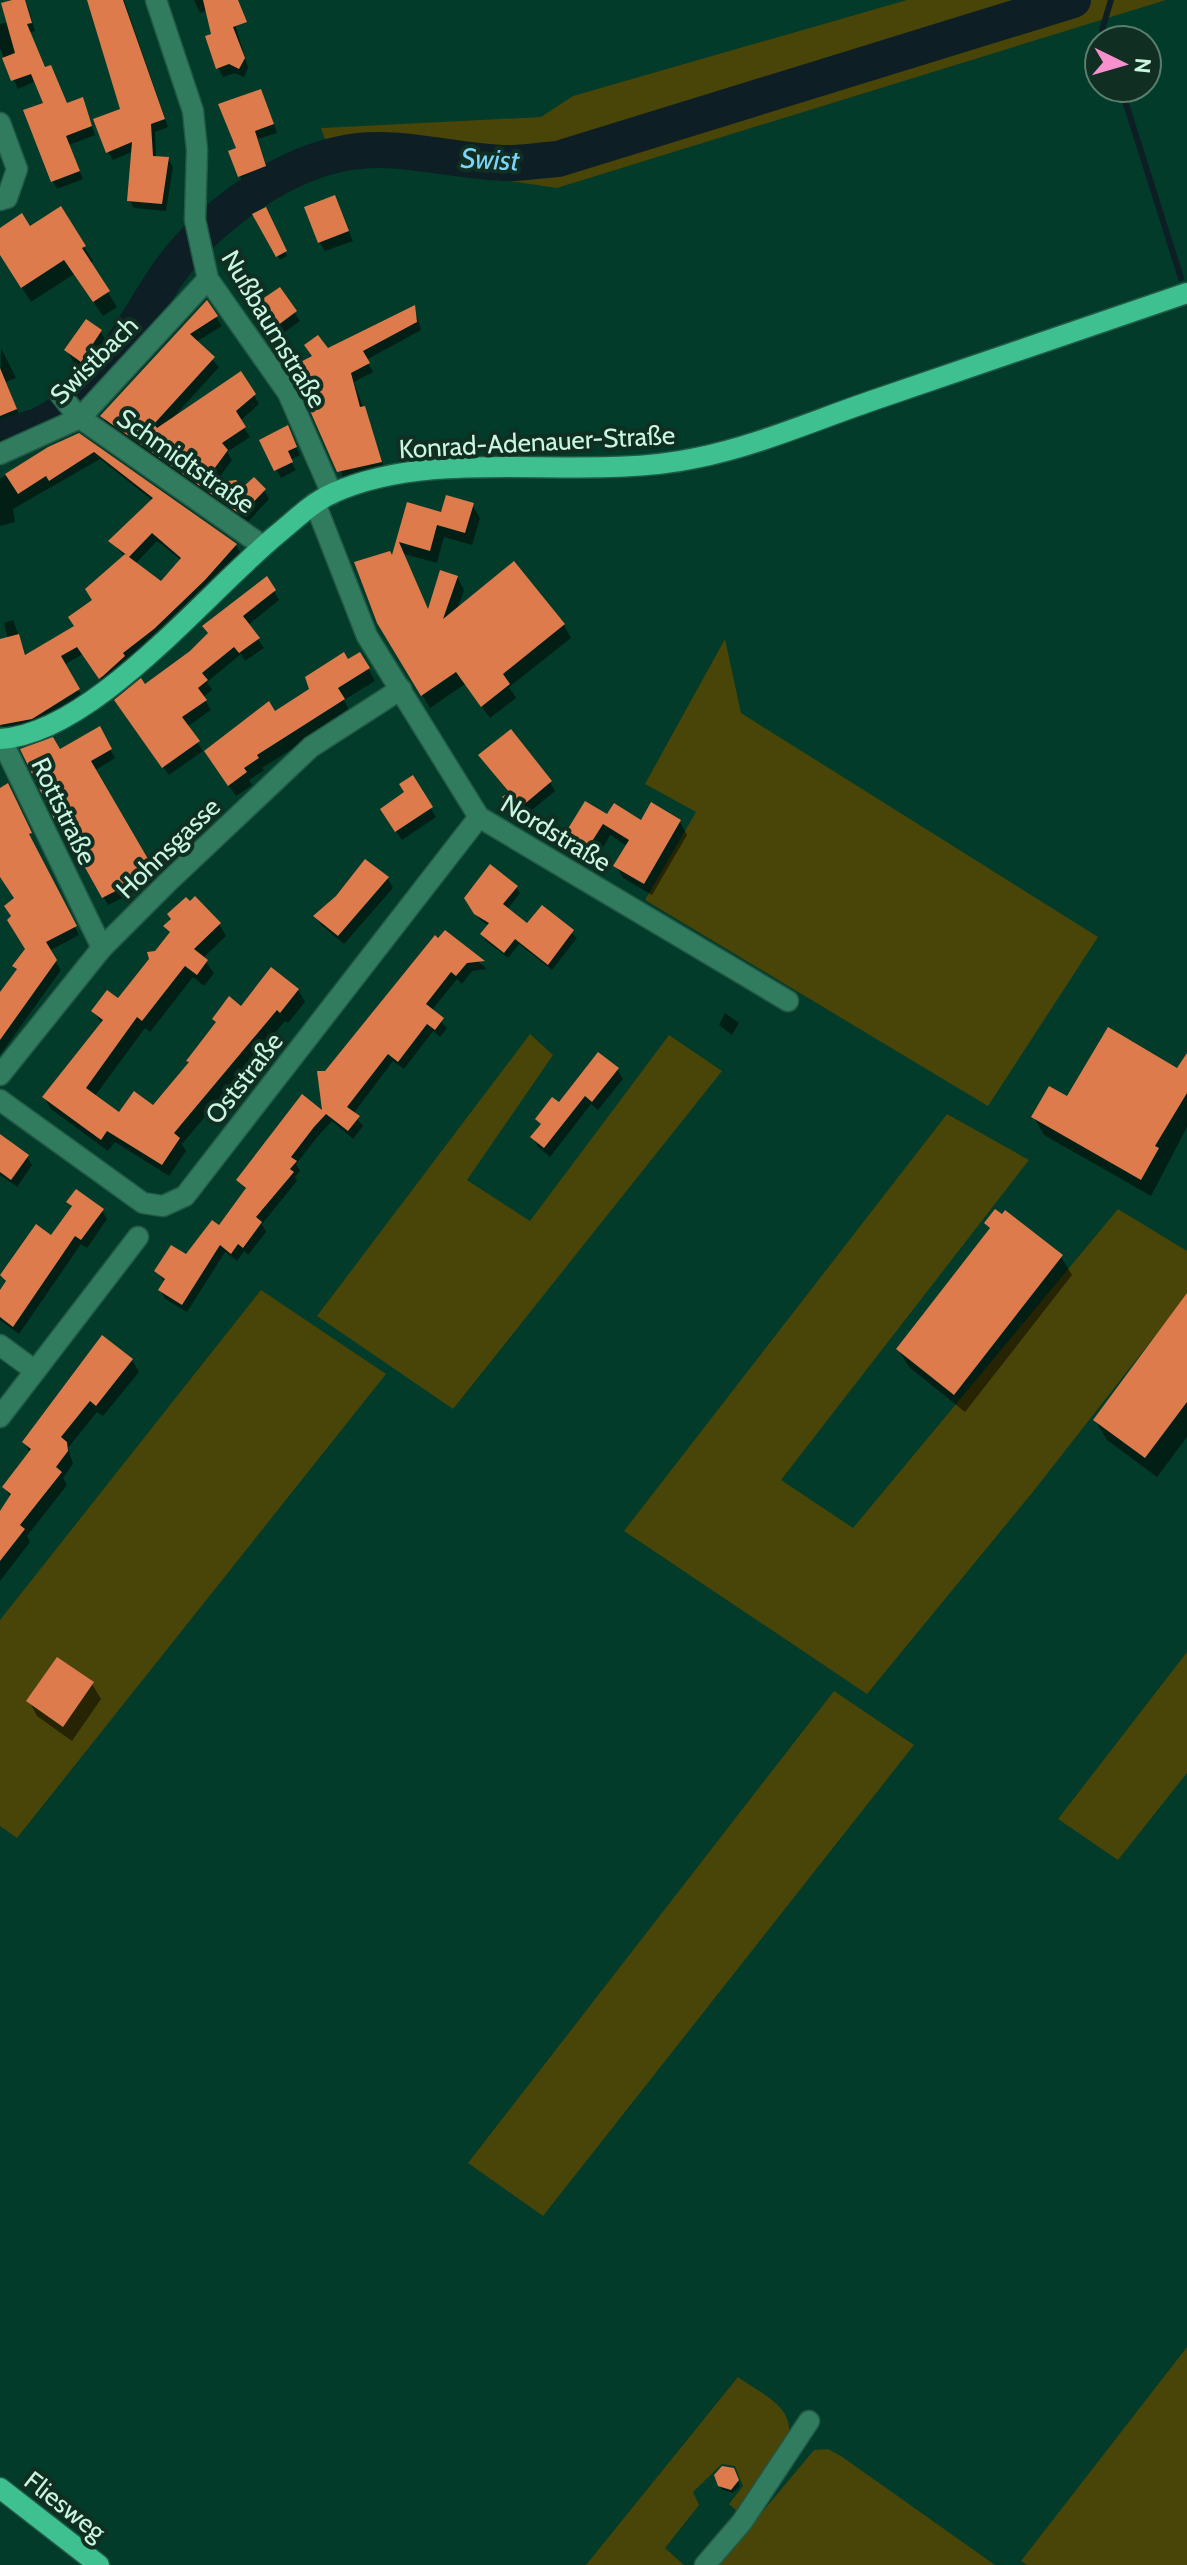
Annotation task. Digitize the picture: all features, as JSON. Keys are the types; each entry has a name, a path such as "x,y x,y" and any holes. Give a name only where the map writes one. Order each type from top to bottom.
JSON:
{"main road":[{"name":"Konrad-Adenauer-Straße","path":"1,739 25,735 72,713 110,688 263,546 324,498 405,473 451,469 600,470 699,458 1187,293"},
{"name":"Fliesweg","path":"0,2488 99,2565"}],"street":[{"name":"Nußbaumstraße","path":"156,0 193,111 197,150 194,215 200,256 208,279 288,393 324,498"},
{"path":"0,123 17,169 7,198 0,200"},
{"name":"Swistbach","path":"0,454 78,416 208,279"},
{"name":"Schmidtstraße","path":"60,394 78,416 263,546"},
{"name":"Nordstraße","path":"324,498 367,636 479,817 788,1001"},
{"name":"Hohnsgasse","path":"0,1075 102,948 311,747 401,689"},
{"name":"Rottstraße","path":"1,739 102,948"},
{"name":"Oststraße","path":"0,1100 143,1203 163,1206 185,1196 479,817"},
{"path":"0,1417 138,1237"},
{"path":"0,1345 34,1370"},
{"path":"705,2565 742,2522 809,2421"}],"shaded area":[{"path":"907,0 1166,0 557,188 390,163 356,161 334,165 321,128 541,117 573,96"},
{"path":"725,639 741,713 1098,937 988,1106 645,900 696,812 645,784"},
{"path":"530,1034 553,1055 467,1180 530,1221 669,1035 722,1071 453,1409 317,1316"},
{"path":"947,1114 1029,1160 781,1480 853,1528 1118,1209 1187,1251 1187,1295 1032,1493 867,1694 624,1531"},
{"path":"261,1290 386,1374 17,1838 0,1826 0,1620"},
{"path":"1187,1652 1187,1773 1118,1860 1058,1819"},
{"path":"834,1691 914,1745 543,2216 468,2163"},
{"path":"1187,2347 1187,2565 1027,2565 1021,2561"},
{"path":"738,2377 779,2407 785,2415 789,2433 738,2512 729,2504 743,2486 735,2466 722,2464 693,2492 699,2505 665,2548 684,2565 586,2565"},
{"path":"828,2449 995,2565 718,2565 814,2450"}],"building":[{"path":"25,0 32,23 27,24 45,67 51,65 67,103 83,97 92,126 66,136 80,171 51,182 23,110 43,103 31,74 11,81 2,58 15,53 1,3"},
{"path":"87,0 123,0 165,119 151,124 153,156 169,157 162,204 127,201 132,142 106,153 93,119 120,109"},
{"path":"203,0 238,0 247,22 233,27 245,58 239,69 229,64 216,69 205,36 211,34"},
{"path":"261,89 274,124 255,131 266,166 238,177 228,151 236,148 218,104"},
{"path":"335,195 349,231 318,243 304,207"},
{"path":"61,206 86,246 82,248 110,291 93,302 64,260 21,288 0,255 0,228 22,213 30,226"},
{"path":"266,207 287,251 276,257 252,214"},
{"path":"280,287 297,311 273,329 255,304"},
{"path":"207,300 218,316 190,334 215,357 154,424 157,428 241,371 256,394 236,411 246,427 222,443 228,450 203,484 236,480 243,487 254,477 266,489 241,515 100,416"},
{"path":"415,305 417,322 363,351 370,363 351,373 360,407 365,406 382,462 337,472 300,388 287,369 312,356 304,345 318,335 328,348"},
{"path":"86,319 102,330 81,362 64,350"},
{"path":"0,368 17,409 0,416"},
{"path":"288,425 297,447 288,451 293,462 274,471 259,440"},
{"path":"79,433 237,544 205,580 154,629 123,653 125,656 103,676 99,679 77,647 61,656 80,689 32,719 0,725 0,639 19,634 25,655 74,626 68,617 92,600 85,589 125,554 128,556 108,541 153,498 94,452 49,481 46,476 18,494 5,474 48,447","holes":["152,533 181,558 161,581 129,557"]},
{"path":"446,495 474,503 465,533 437,525 430,551 399,542 428,609 440,570 458,576 443,619 514,561 565,624 503,674 510,684 481,707 456,672 421,696 377,623 354,562 390,551 392,555 407,502 441,512"},
{"path":"267,576 276,590 243,616 260,638 239,653 234,647 202,673 208,680 198,688 207,700 182,717 200,741 162,768 114,700 141,678 145,684 190,651 208,633 202,626"},
{"path":"344,652 348,659 360,652 370,668 338,688 345,699 257,755 259,758 244,768 247,772 228,786 204,751 269,701 275,711 309,689 305,677"},
{"path":"100,726 112,749 91,761 155,871 102,898 57,817 54,819 20,749 53,737 60,749"},
{"path":"511,729 552,781 515,812 502,797 509,792 478,755"},
{"path":"413,775 433,807 395,832 380,809 404,792 399,784"},
{"path":"8,783 32,833 29,834 77,926 46,942 57,960 0,1040 0,992 17,969 12,966 25,949 7,920 11,916 4,906 14,898 0,877 0,788"},
{"path":"585,801 607,814 614,803 641,820 651,802 681,820 644,884 613,866 629,840 603,824 589,846 566,832"},
{"path":"365,859 389,877 338,936 313,916 336,896"},
{"path":"490,864 518,886 503,904 527,923 542,905 574,930 548,965 515,939 504,953 480,934 489,923 474,914 464,898"},
{"path":"195,896 221,923 194,949 208,960 197,975 185,966 142,1021 137,1017 86,1088 119,1112 134,1091 153,1105 189,1062 186,1061 216,1022 212,1019 229,996 241,1006 271,967 299,989 280,1013 277,1010 174,1133 180,1138 162,1165 107,1131 101,1140 42,1097 103,1020 91,1011 107,990 118,998 149,959 147,952 155,951 170,932 163,926 171,919 167,914 186,897 190,901"},
{"path":"445,930 485,961 467,963 456,976 451,972 426,1004 444,1018 435,1030 427,1024 398,1062 388,1054 347,1107 360,1116 348,1131 326,1114 314,1127 291,1157 297,1161 290,1169 294,1172 256,1217 262,1222 243,1248 238,1244 231,1254 220,1245 182,1305 158,1290 165,1279 154,1271 171,1245 186,1254 212,1220 219,1225 246,1188 236,1180 302,1094 322,1110 317,1071 325,1071 435,935 438,938"},
{"path":"1108,1027 1177,1068 1187,1053 1187,1093 1155,1146 1159,1148 1141,1180 1031,1117 1049,1086 1067,1096"},
{"path":"598,1052 619,1068 592,1102 585,1096 544,1148 530,1137 541,1124 535,1119 552,1097 559,1102"},
{"path":"0,1134 29,1155 11,1180 0,1172"},
{"path":"76,1189 104,1209 81,1240 75,1236 13,1327 0,1317 0,1290 6,1281 0,1275 36,1224 51,1235 72,1206 66,1202"},
{"path":"995,1209 1002,1214 1005,1210 1063,1255 954,1395 896,1349 990,1228 984,1223"},
{"path":"1187,1293 1187,1402 1145,1458 1093,1420"},
{"path":"102,1335 133,1359 96,1406 90,1401 61,1437 67,1442 68,1451 56,1467 62,1472 20,1525 25,1529 0,1561 0,1511 11,1494 2,1487 31,1449 22,1442"},
{"path":"57,1657 94,1682 63,1727 26,1701"},
{"path":"722,2466 734,2468 739,2480 731,2490 718,2486 714,2475"}],"waterway":[{"name":"Swist","path":"0,438 46,422 66,409 114,358 165,278 199,237 219,218 265,185 315,161 340,154 381,150 482,162 558,159 1073,0"},
{"path":"1104,24 1111,0"},
{"path":"1126,104 1181,278"}]}
